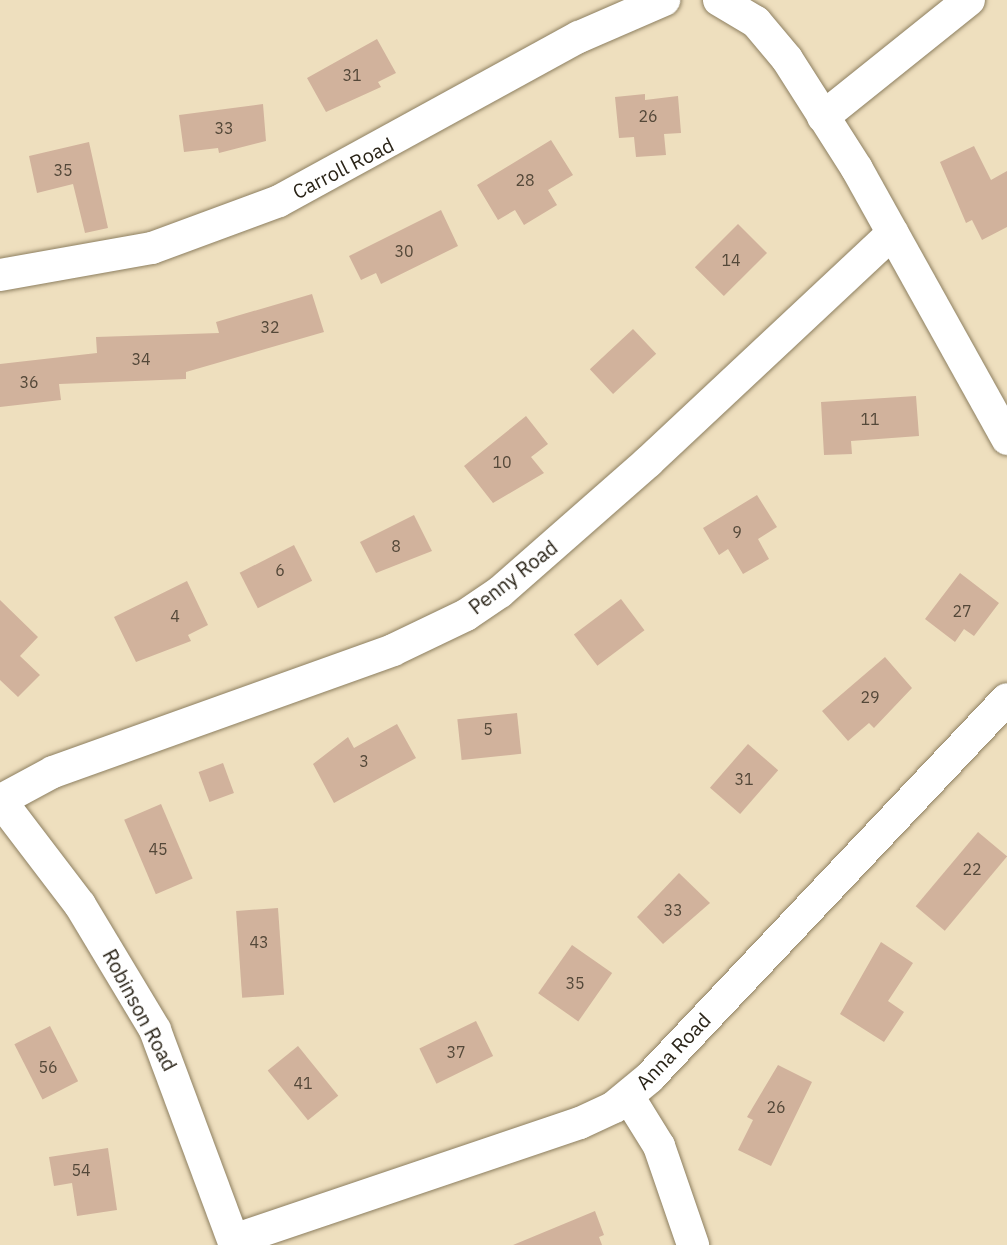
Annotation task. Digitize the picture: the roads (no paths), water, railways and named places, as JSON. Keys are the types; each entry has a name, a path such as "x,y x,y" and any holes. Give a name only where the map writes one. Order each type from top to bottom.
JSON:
{"street":[{"name":"Carroll Road","path":"0,275 152,248 279,201 579,37 664,0"},
{"path":"719,0 743,12 772,37 893,233 1007,439"},
{"path":"823,117 969,0"},
{"name":"Penny Road","path":"0,800 53,772 393,650 466,615 500,592 648,462 893,233"},
{"name":"Anna Road","path":"234,1243 580,1123 628,1096 1007,699"},
{"name":"Robinson Road","path":"0,800 80,905 150,1019 234,1243"},
{"path":"628,1096 659,1146 693,1245"}]}
